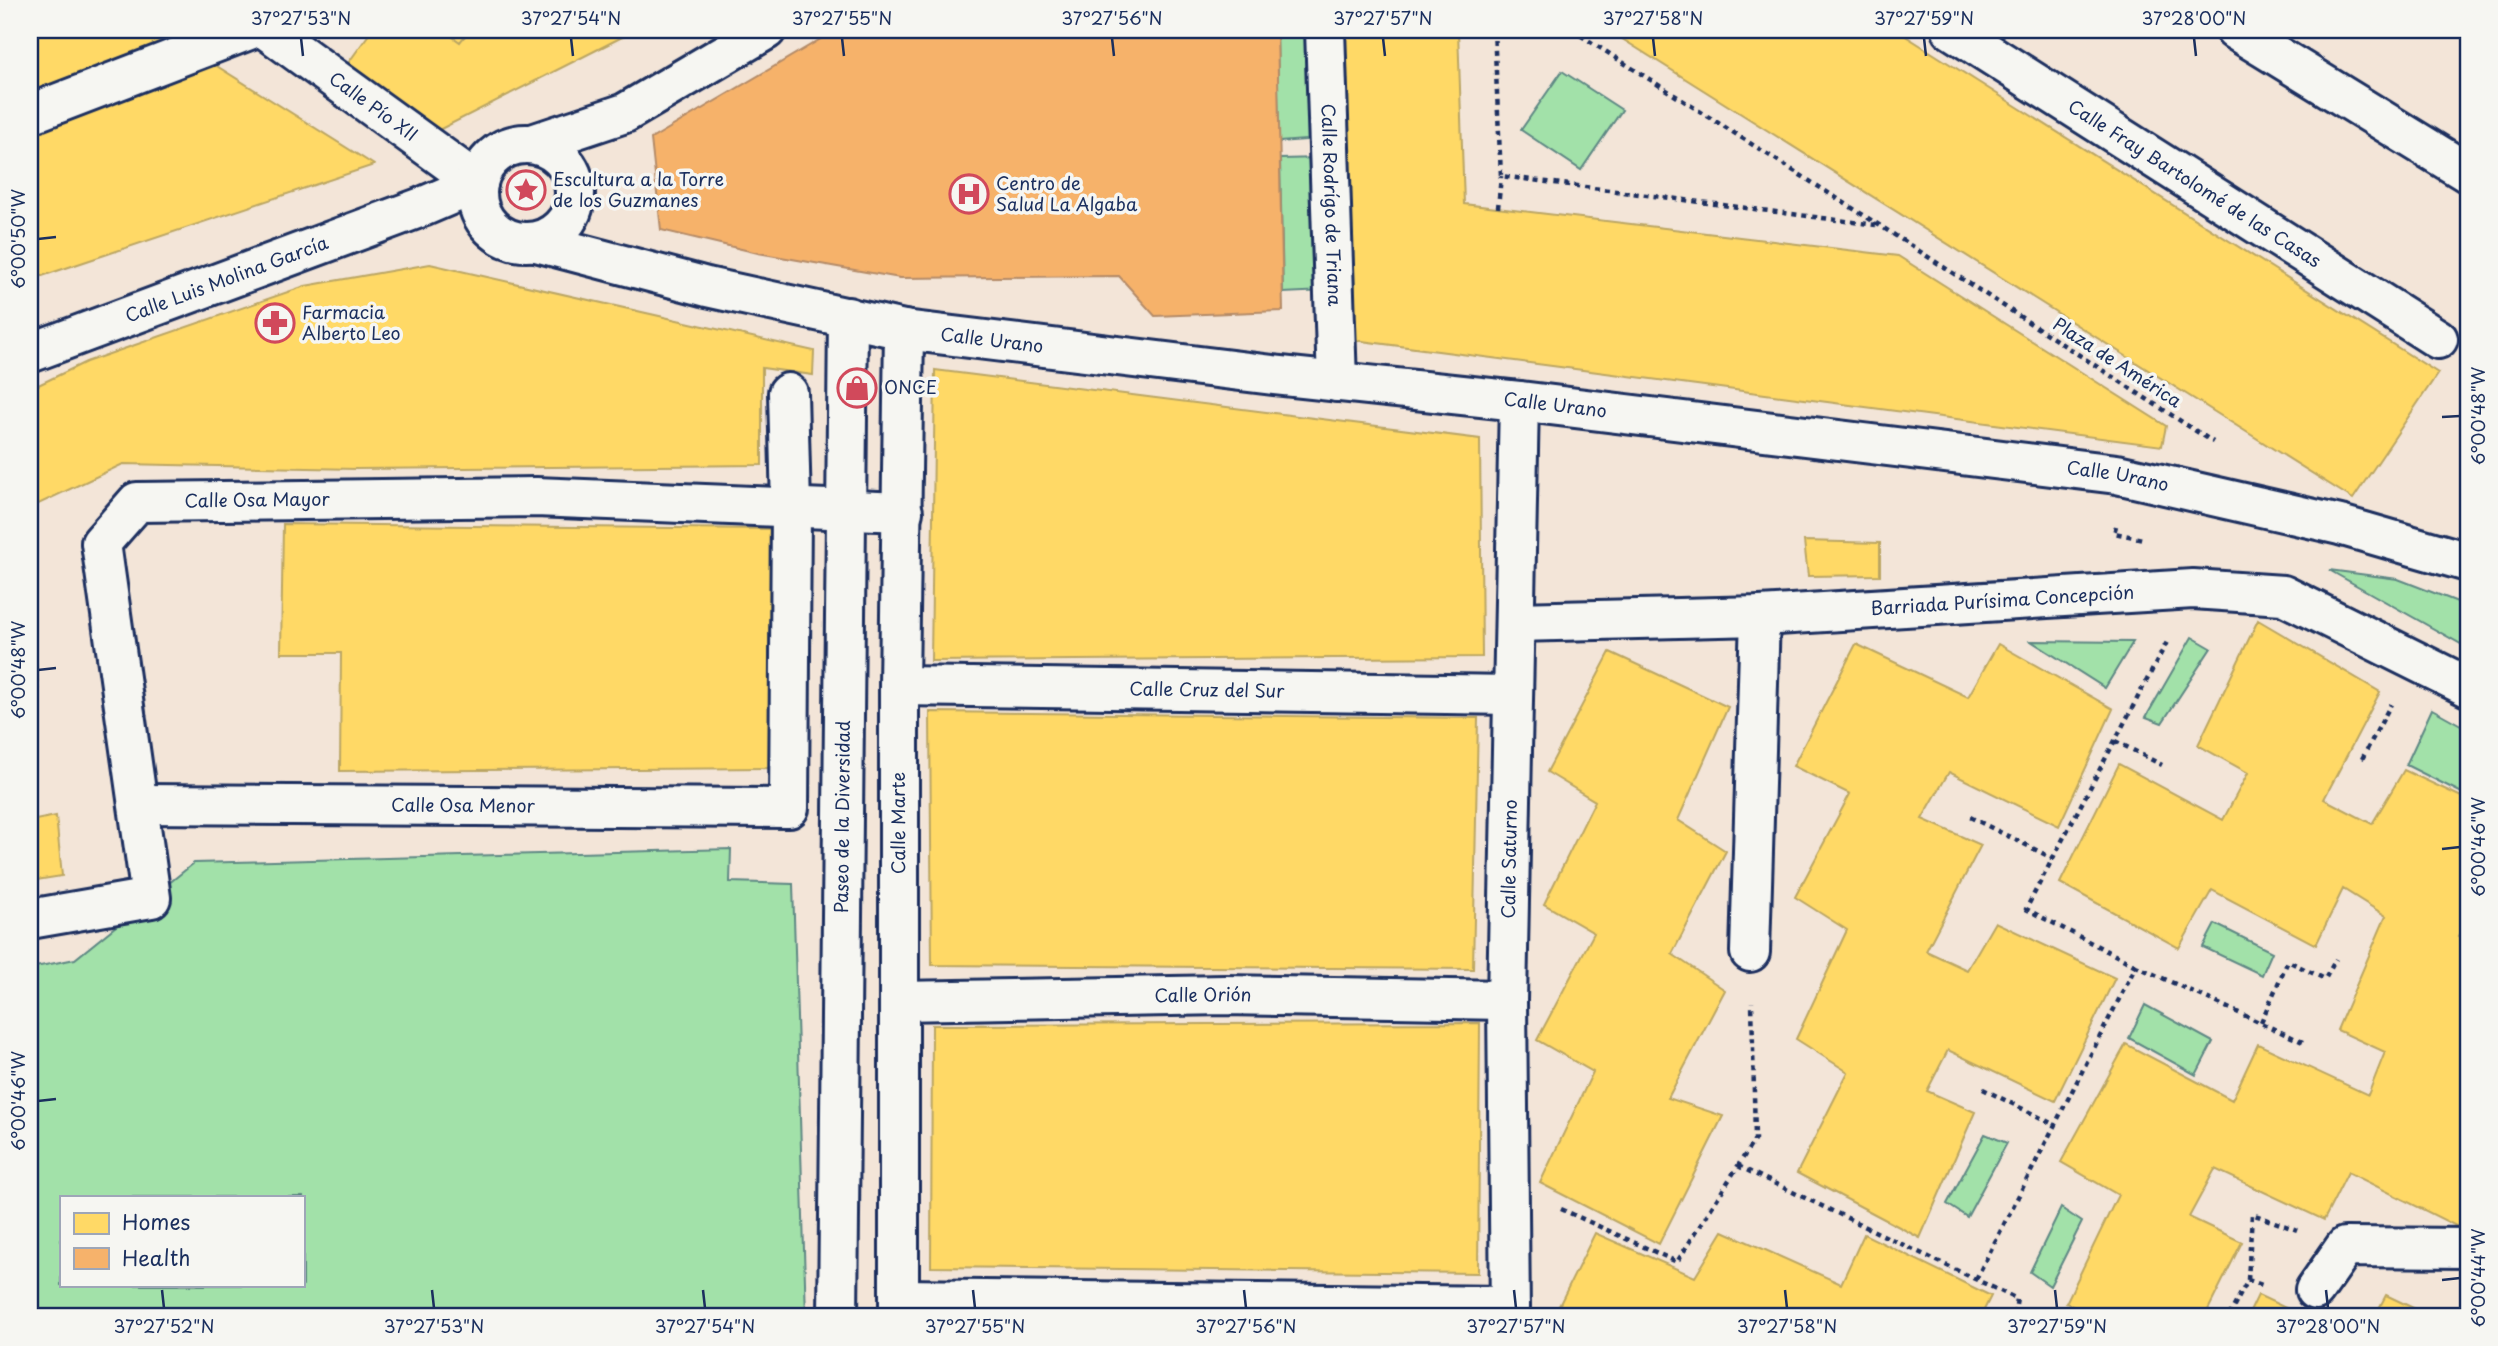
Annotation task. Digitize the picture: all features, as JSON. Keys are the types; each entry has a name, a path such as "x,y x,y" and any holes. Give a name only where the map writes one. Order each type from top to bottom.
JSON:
{"street":[{"path":"30,114 249,30"},
{"name":"Calle Pío XII","path":"268,30 478,183"},
{"name":"Calle Rodrígo de Triana","path":"1325,30 1337,382"},
{"name":"Calle Fray Bartolomé de las Casas","path":"1952,30 2438,339"},
{"path":"2235,30 2468,173"},
{"path":"496,233 486,223 480,211 478,183 483,170 503,150 532,144 625,113 761,31"},
{"path":"573,191 625,113"},
{"path":"422,207 509,240 536,242 561,228 569,217 573,191 567,166 546,148 532,144"},
{"name":"Calle Luis Molina García","path":"30,354 422,207 478,183"},
{"name":"Calle Urano","path":"573,191 638,267"},
{"name":"Calle Urano","path":"536,242 706,287 904,330 2117,474 2340,525 2468,562"},
{"name":"Paseo de la Diversidad","path":"838,1316 848,317"},
{"name":"Calle Marte","path":"899,1308 899,686 904,330"},
{"path":"788,393 791,507"},
{"name":"Calle Saturno","path":"1510,1311 1507,1000 1519,401"},
{"name":"Calle Osa Mayor","path":"30,919 151,898 101,543 137,502 536,497 902,512"},
{"name":"Calle Osa Menor","path":"139,804 789,808 791,507"},
{"name":"Barriada Purísima Concepción","path":"1515,622 1760,616 2193,589 2283,595 2468,687"},
{"path":"1750,951 1760,616"},
{"name":"Calle Cruz del Sur","path":"899,686 1513,695"},
{"name":"Calle Orión","path":"899,1001 1225,995 1507,1000"},
{"path":"2315,1290 2345,1247 2468,1248"},
{"path":"899,1308 1510,1311"}],"path":[{"path":"1494,30 1501,176 1498,208"},
{"name":"Plaza de América","path":"1572,30 2218,445"},
{"name":"Plaza de América","path":"1501,176 1879,225"},
{"path":"2172,633 2026,909 2136,966 2307,1044"},
{"path":"2362,759 2414,660"},
{"path":"2115,741 2162,765"},
{"path":"1970,817 2052,859"},
{"path":"1509,1185 1677,1262 1755,1139 1750,951"},
{"path":"2261,1022 2288,961 2325,979 2336,959"},
{"path":"1976,1279 2136,966"},
{"path":"1983,1089 2055,1125"},
{"path":"1738,1166 2017,1299 2014,1316"},
{"path":"2248,1280 2252,1214 2345,1247"}],"green space":[{"path":"1277,30 1315,30 1319,139 1279,142"},
{"path":"1562,71 1622,110 1581,170 1521,130"},
{"path":"1320,158 1325,291 1283,293 1280,159"},
{"path":"2329,570 2398,579 2468,606 2468,648"},
{"path":"2192,637 2211,648 2162,723 2146,717"},
{"path":"2031,641 2133,642 2105,688"},
{"path":"2432,709 2468,729 2466,795 2406,765"},
{"path":"731,849 730,882 793,884 806,1316 30,1316 30,968 75,959 194,863"},
{"path":"2215,924 2272,952 2262,975 2203,947"},
{"path":"2145,1005 2213,1042 2196,1075 2129,1038"},
{"path":"1985,1134 2007,1143 1967,1217 1947,1204"},
{"path":"2061,1208 2082,1222 2050,1286 2030,1272"}],"building: Homes":[{"path":"30,30 181,30 196,41 30,106"},
{"path":"372,30 443,30 460,42 470,30 636,30 423,138 341,73"},
{"path":"443,30 469,30 460,42"},
{"path":"1342,30 1458,30 1464,204 1898,256 2166,426 2162,446 1354,340"},
{"path":"1608,30 1896,30 2438,373 2353,499"},
{"path":"204,58 374,165 30,280 30,125"},
{"path":"430,264 814,351 813,375 762,368 762,465 356,469 123,464 30,508 30,389 86,362 305,286"},
{"path":"935,370 1480,439 1482,657 931,661"},
{"path":"283,524 777,529 775,768 340,771 341,653 281,653"},
{"path":"1804,541 1880,543 1880,575 1808,576"},
{"path":"30,591 39,697 30,698"},
{"path":"2258,620 2380,692 2324,799 2372,824 2404,770 2468,800 2468,919 2458,936 2468,942 2468,1211 2460,1228 2348,1172 2324,1220 2215,1169 2189,1217 2242,1242 2205,1316 2092,1316 2066,1303 2118,1195 2061,1162 2126,1044 2232,1100 2258,1044 2368,1095 2385,1052 2337,1030 2386,916 2343,889 2316,945 2212,890 2179,948 2060,883 2119,764 2223,820 2248,773 2198,745"},
{"path":"1856,644 1968,697 1998,644 2113,709 2059,826 1949,772 1922,819 1981,845 1926,951 1967,970 1995,922 2115,978 2055,1101 1948,1050 1927,1091 1975,1112 1920,1238 1797,1173 1848,1072 1796,1039 1847,930 1795,897 1850,794 1793,766"},
{"path":"1610,652 1728,707 1678,820 1726,851 1672,954 1725,990 1668,1098 1723,1116 1659,1244 1540,1183 1593,1072 1537,1040 1594,933 1544,904 1595,801 1547,772"},
{"path":"930,712 1478,718 1473,969 932,965"},
{"path":"56,816 62,876 30,881 30,821"},
{"path":"1480,1023 1478,1273 931,1267 932,1025"},
{"path":"1723,1231 1841,1284 1864,1234 1991,1296 1981,1316 1554,1316 1595,1233 1695,1277"},
{"path":"2258,1295 2303,1316 2248,1316"},
{"path":"2386,1295 2430,1316 2375,1316"}],"building: Health":[{"name":"Centro de Salud La Algaba","path":"836,30 1277,30 1283,311 1155,316 1119,276 900,278 758,253 661,230 651,139"}],"place":[{"name":"Escultura a la Torre de los Guzmanes","path":"526,190"},
{"name":"Centro de Salud La Algaba","path":"969,194"},
{"name":"Farmacia Alberto Leo","path":"275,323"},
{"name":"ONCE","path":"857,388"}]}
